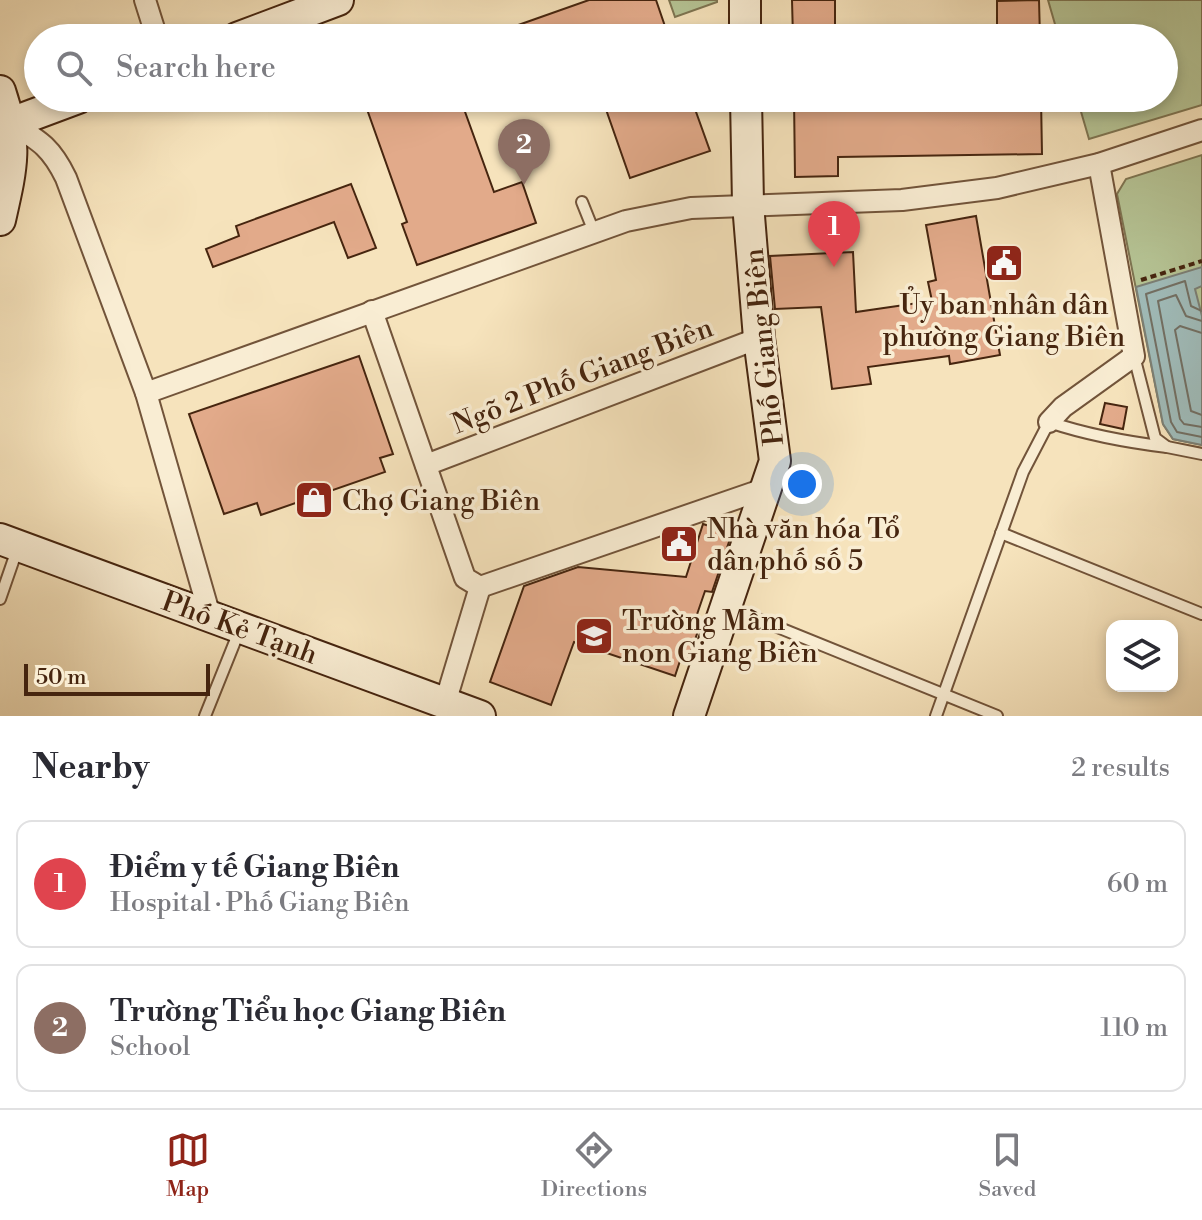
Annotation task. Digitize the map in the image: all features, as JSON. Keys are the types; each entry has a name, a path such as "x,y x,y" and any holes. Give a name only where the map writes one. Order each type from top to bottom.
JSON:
{"street":[{"path":"145,0 153,24"},
{"path":"274,24 338,0"},
{"path":"745,0 745,24"},
{"path":"0,91 11,123 12,167 0,220"},
{"path":"11,123 40,112"},
{"name":"Phố Giang Biên","path":"689,716 775,461 759,338 748,204 746,112"},
{"path":"11,123 53,154 66,178 146,393 210,616"},
{"path":"146,393 626,221 691,208 902,200 951,195 1044,179 1202,130"},
{"path":"1049,422 1063,407 1134,356 1099,164"},
{"path":"372,311 465,578 480,587 767,488"},
{"name":"Ngõ 2 Phố Giang Biên","path":"426,465 759,338"},
{"name":"Phố Kẻ Tạnh","path":"9,542 210,616 443,710 480,716"},
{"path":"443,710 480,587"}],"lane":[{"path":"582,202 594,232"},
{"path":"1134,356 1152,431 1161,445 1167,447"},
{"path":"936,716 1023,472 1049,422 1113,440 1202,454"},
{"path":"1001,533 1202,614"},
{"path":"0,599 9,542"},
{"path":"726,606 997,716"},
{"path":"205,716 240,628"}],"path":[{"path":"1135,282 1202,261"}],"green space":[{"path":"669,0 717,0 717,2 675,17"},
{"path":"1048,0 1202,0 1202,105 1089,139 1081,112 1178,112 1178,24 1055,24"},
{"path":"1202,155 1202,445 1173,439 1163,424 1117,194 1126,179"}],"water":[{"path":"1202,267 1202,286 1195,289 1202,316 1202,445 1173,439 1163,424 1136,287"}],"building":[{"path":"589,0 656,0 664,24 521,24"},
{"path":"792,0 835,0 835,24 793,24"},
{"path":"1039,0 1040,24 997,24 997,1"},
{"path":"368,112 465,112 494,192 522,182 536,223 417,265 402,224 407,222"},
{"path":"607,112 696,112 710,151 630,178"},
{"path":"794,112 1041,112 1042,154 838,157 838,176 795,177"},
{"path":"351,184 376,248 348,258 334,222 213,267 206,249 239,236 236,226"},
{"path":"976,216 1000,355 950,364 949,356 868,367 871,384 832,389 821,307 775,309 770,256 853,252 856,312 932,301 928,282 936,280 926,225"},
{"path":"359,356 393,454 380,458 385,472 261,515 257,503 224,514 189,414"},
{"path":"1105,403 1127,407 1123,429 1100,424"},
{"name":"Trường Mầm non Giang Biên","path":"703,524 732,533 712,592 705,591 692,629 698,631 687,663 680,661 675,676 574,642 551,705 490,682 524,586 578,567 686,577"}],"place":[{"name":"Trường Tiểu học Giang Biên","path":"524,185"},
{"name":"Ủy ban nhân dân phường Giang Biên","path":"1004,263"},
{"name":"Điểm y tế Giang Biên","path":"834,267"},
{"name":"Chợ Giang Biên","path":"314,500"},
{"name":"Nhà văn hóa Tổ dân phố số 5","path":"679,544"},
{"name":"Trường Mầm non Giang Biên","path":"594,636"}]}
